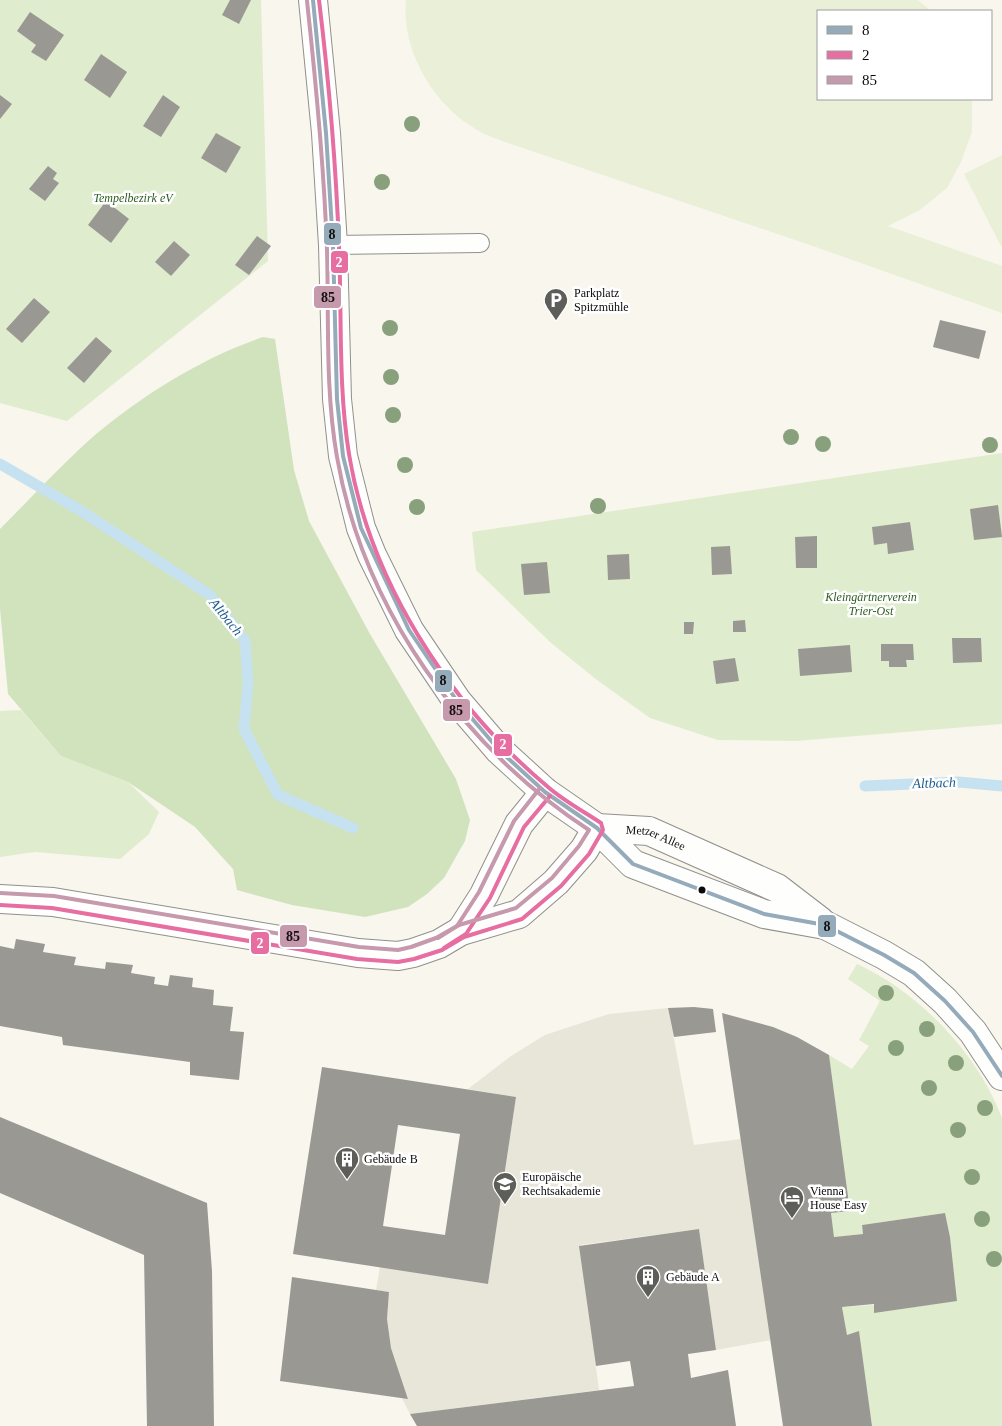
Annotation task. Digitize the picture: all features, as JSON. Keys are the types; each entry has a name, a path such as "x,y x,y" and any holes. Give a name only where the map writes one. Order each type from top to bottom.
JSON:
{"street":[{"path":"0,899 72,905 229,933 380,956 398,956 429,948 461,931 519,914 556,882 584,850 597,828 524,775 481,730 444,682 409,630 379,570 362,528 345,464 339,420 333,245 326,133 313,0"},
{"path":"461,931 484,895 519,824 545,792"},
{"name":"Metzer Allee","path":"597,828 648,831 777,888 826,925"},
{"name":"Metzer Allee","path":"597,828 633,864 764,914 826,925 844,932 914,973 945,1001 973,1032 1002,1076"}],"lane":[{"path":"333,245 480,243"}],"green space":[{"name":"Tempelbezirk eV","path":"0,0 261,0 268,261 67,421 0,403"},
{"path":"406,0 918,0 930,10 817,10 817,100 972,100 972,132 961,162 947,188 920,210 888,226 1002,266 1002,313 480,132 445,104 422,73 414,55 406,19"},
{"path":"1002,155 1002,248 964,174"},
{"path":"263,337 275,339 294,470 309,521 370,634 456,779 470,820 465,841 444,878 427,894 408,907 365,917 292,905 237,890 233,869 195,827 128,782 61,756 8,694 0,609 0,529 83,446 133,405 196,366"},
{"name":"Kleingärtnerverein Trier-Ost","path":"1002,453 1002,724 796,741 718,740 650,718 597,680 550,642 476,570 472,532"},
{"path":"21,710 61,756 128,782 159,812 149,834 120,859 35,852 0,857 0,711"},
{"path":"857,964 880,976 902,991 924,1008 944,1028 978,1071 1002,1118 1002,1426 872,1426 859,1332 847,1335 842,1307 957,1300 950,1237 945,1213 862,1225 863,1234 834,1237 831,1213 850,1210 829,1055 852,1069 869,1046 859,1040 880,1001 848,979"}],"shaded area":[{"path":"668,1008 694,1145 741,1139 771,1340 716,1350 699,1229 580,1245 599,1390 410,1414 402,1398 408,1398 391,1348 387,1319 389,1292 376,1290 380,1267 488,1284 516,1097 468,1089 511,1056 545,1035 609,1014"}],"building":[{"path":"230,0 251,0 239,24 222,15"},
{"path":"30,12 64,35 46,61 31,52 36,45 17,31"},
{"path":"101,54 127,72 110,98 84,80"},
{"path":"0,95 12,104 0,119"},
{"path":"163,95 180,107 161,137 143,126"},
{"path":"216,133 241,147 226,173 201,158"},
{"path":"48,166 57,173 53,179 59,183 45,201 29,189"},
{"path":"106,201 129,219 111,243 88,225"},
{"path":"257,236 271,246 249,275 235,265"},
{"path":"174,241 190,255 171,276 155,262"},
{"path":"34,298 50,312 22,343 6,329"},
{"path":"940,320 986,331 979,359 933,347"},
{"path":"96,337 112,351 84,383 67,368"},
{"path":"998,505 1002,537 974,540 970,509"},
{"path":"910,522 914,550 888,554 887,543 874,545 872,527"},
{"path":"817,536 817,568 796,568 795,537"},
{"path":"730,546 732,574 712,575 711,547"},
{"path":"629,554 630,579 608,580 607,555"},
{"path":"547,562 550,593 524,595 521,564"},
{"path":"745,620 746,632 733,632 733,621"},
{"path":"684,622 694,622 693,634 684,634"},
{"path":"952,638 981,638 982,662 953,663"},
{"path":"881,644 913,644 914,660 906,660 907,667 889,667 889,661 881,661"},
{"path":"850,645 852,672 800,676 798,649"},
{"path":"735,658 739,681 716,684 713,661"},
{"path":"16,939 45,944 43,952 76,957 74,965 105,969 106,962 133,965 131,973 155,977 154,984 168,986 170,975 193,978 192,987 214,990 213,1005 233,1007 230,1031 244,1032 239,1080 190,1075 190,1062 63,1045 62,1037 0,1026 0,946 14,949"},
{"path":"694,1007 713,1009 716,1032 674,1037 668,1008"},
{"name":"Vienna House Easy","path":"722,1013 773,1027 797,1037 829,1055 850,1211 831,1213 834,1237 863,1234 862,1225 945,1213 950,1237 957,1301 874,1313 874,1304 842,1307 847,1335 859,1331 872,1426 783,1426"},
{"name":"Gebäude B","path":"322,1067 516,1097 488,1284 293,1254","holes":["398,1125 460,1134 445,1235 383,1226"]},
{"path":"0,1117 207,1203 212,1271 214,1426 147,1426 144,1255 0,1193"},
{"name":"Gebäude A","path":"699,1229 716,1350 688,1354 691,1378 728,1370 736,1426 417,1426 410,1414 634,1386 630,1361 596,1366 579,1246"},
{"path":"292,1277 389,1292 387,1319 391,1348 408,1399 280,1381"}],"waterway":[{"name":"Altbach","path":"0,464 78,509 210,595 245,641 248,682 244,729 278,795 353,828"},
{"name":"Altbach","path":"865,786 959,782 1002,786"}],"transit line":[{"name":"8","path":"313,0 326,133 333,245 337,399 343,456 361,528 409,630 457,701 499,750 545,792 597,828 633,864 764,914 825,925 884,955 914,973 945,1001 973,1032 1002,1076"},
{"name":"2","path":"0,905 52,908 357,959 398,962 442,950 464,937 522,919 561,886 589,854 603,830 601,823 548,787 512,754 478,718 447,679 419,637 395,594 375,548 360,502 349,454 343,403 336,185 319,0"},
{"name":"85","path":"0,893 54,896 359,947 398,950 436,938 459,925 516,908 552,878 579,846 589,830 543,796 500,758 460,715 425,669 395,619 369,567 350,513 333,431 328,354 324,187 307,1"},
{"name":"85","path":"438,938 457,926 479,892 514,821 540,788"},
{"name":"2","path":"444,948 466,934 490,898 524,827 550,796"}],"place":[{"name":"Parkplatz Spitzmühle","path":"556,321"},
{"name":"Gebäude B","path":"347,1180"},
{"name":"Europäische Rechtsakademie","path":"505,1205"},
{"name":"Vienna House Easy","path":"792,1219"},
{"name":"Gebäude A","path":"648,1298"}]}
